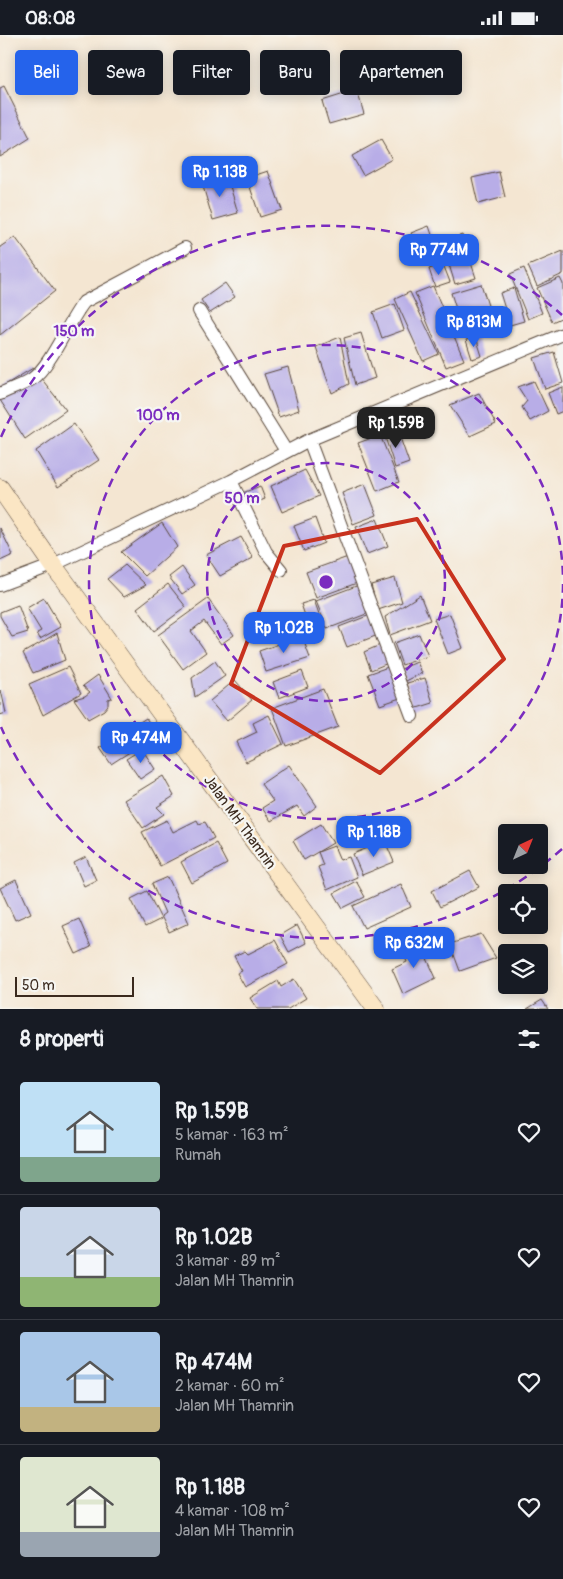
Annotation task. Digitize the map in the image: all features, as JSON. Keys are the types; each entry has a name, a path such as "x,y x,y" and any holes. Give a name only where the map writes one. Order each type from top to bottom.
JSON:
{"main road":[{"name":"Jalan MH Thamrin","path":"0,488 53,565 376,1009"}],"street":[{"path":"0,394 31,379 45,365 84,302 184,247"},
{"path":"199,311 286,451"},
{"path":"0,585 53,565 232,481 309,440 563,334"},
{"path":"309,440 412,716"},
{"path":"232,481 266,552 281,570"}],"highlighted area":[{"path":"417,519 504,659 380,773 231,684 284,546"}],"building":[{"path":"4,86 30,138 0,157 0,88"},
{"path":"341,95 358,95 364,114 329,124 322,101"},
{"path":"381,140 392,159 363,175 352,156"},
{"path":"268,171 282,210 260,217 247,178"},
{"path":"499,172 505,197 478,204 472,178"},
{"path":"227,176 238,213 213,220 202,183"},
{"path":"429,226 439,255 422,261 411,233"},
{"path":"462,235 476,278 455,284 442,242"},
{"path":"15,237 55,291 0,335 0,247"},
{"path":"563,251 563,274 537,286 528,266"},
{"path":"443,264 450,282 435,287 429,269"},
{"path":"524,268 542,313 528,319 510,274"},
{"path":"560,278 563,284 563,317 552,322 537,288"},
{"path":"225,283 235,297 210,313 201,300"},
{"path":"481,284 494,324 464,334 451,293"},
{"path":"433,286 464,360 446,367 415,293"},
{"path":"514,288 524,321 510,325 500,293"},
{"path":"410,292 439,354 423,361 395,299"},
{"path":"395,304 404,330 382,338 373,312"},
{"path":"361,333 375,378 355,385 344,338"},
{"path":"340,337 349,384 332,393 316,347"},
{"path":"476,337 482,356 472,359 466,340"},
{"path":"554,352 563,383 545,389 534,358"},
{"path":"288,367 299,410 279,417 264,374"},
{"path":"33,368 66,410 25,439 0,400 0,388"},
{"path":"534,381 548,411 530,421 522,407 527,401 518,387"},
{"path":"563,387 563,411 556,414 548,393"},
{"path":"479,393 496,424 470,436 450,405"},
{"path":"74,424 99,460 58,487 36,451"},
{"path":"397,429 409,463 395,468 384,434"},
{"path":"380,435 399,482 377,491 358,443"},
{"path":"305,470 319,496 282,512 271,486"},
{"path":"365,484 377,515 353,524 342,493"},
{"path":"260,486 265,499 245,507 240,494"},
{"path":"315,518 324,543 304,551 294,526"},
{"path":"377,519 388,546 367,554 356,527"},
{"path":"162,523 177,547 145,576 121,552"},
{"path":"0,528 13,555 0,561"},
{"path":"241,537 253,558 220,576 206,555"},
{"path":"348,557 357,583 316,598 306,572"},
{"path":"125,565 146,585 124,597 107,579"},
{"path":"182,567 195,585 182,594 169,577"},
{"path":"395,578 402,602 378,610 371,585"},
{"path":"168,584 186,607 154,631 137,608"},
{"path":"359,585 369,613 327,629 316,601"},
{"path":"420,595 430,620 390,635 385,617"},
{"path":"44,598 61,627 40,639 37,633 41,631 27,608"},
{"path":"208,599 234,635 221,644 204,621 191,631 206,652 183,669 158,635"},
{"path":"314,600 324,628 311,633 301,604"},
{"path":"18,605 28,632 12,637 0,616 0,612"},
{"path":"450,614 463,648 448,654 434,619"},
{"path":"370,615 378,635 347,647 339,627"},
{"path":"57,633 65,660 33,673 23,653"},
{"path":"419,634 428,656 402,665 394,643"},
{"path":"302,636 310,658 266,672 259,651"},
{"path":"380,645 388,663 371,670 364,652"},
{"path":"215,661 225,676 195,697 192,678"},
{"path":"417,662 422,673 406,681 401,669"},
{"path":"68,667 81,693 43,715 29,684"},
{"path":"388,667 400,698 380,705 368,674"},
{"path":"302,671 308,687 279,698 273,682"},
{"path":"98,675 112,698 108,699 108,705 104,710 88,719 74,699 85,696 90,692 83,686"},
{"path":"425,678 433,703 414,709 407,683"},
{"path":"235,680 252,700 227,721 210,701"},
{"path":"323,689 338,727 286,746 272,708"},
{"path":"0,691 6,713 0,715"},
{"path":"269,715 283,744 246,762 236,742 257,732 253,723"},
{"path":"146,718 157,734 142,744 131,728"},
{"path":"129,730 139,746 111,764 100,748"},
{"path":"142,749 155,769 140,779 126,759"},
{"path":"289,765 317,806 304,816 297,806 271,821 262,808 273,801 261,784"},
{"path":"163,776 174,796 157,807 164,814 143,828 124,800"},
{"path":"167,820 173,832 197,820 199,824 205,822 214,838 160,866 142,832"},
{"path":"321,824 333,843 304,860 293,841"},
{"path":"385,841 394,862 362,875 353,854"},
{"path":"216,843 227,864 192,883 181,862"},
{"path":"334,846 340,860 349,857 357,877 327,890 318,867 323,865 318,852"},
{"path":"86,857 96,880 84,886 74,863"},
{"path":"470,871 479,887 440,907 432,891"},
{"path":"168,877 189,923 169,932 161,916 165,913 152,884"},
{"path":"16,880 31,913 15,920 0,888"},
{"path":"356,881 365,897 343,908 334,893"},
{"path":"401,884 411,907 364,928 353,906"},
{"path":"147,891 161,919 145,927 131,899"},
{"path":"79,919 91,947 76,954 63,926"},
{"path":"297,925 306,943 289,952 280,935"},
{"path":"481,934 496,958 460,971 450,944"},
{"path":"275,940 288,964 245,987 237,973 242,971 234,956 245,951 248,954"},
{"path":"419,941 436,978 403,994 392,969 407,962 401,949"},
{"path":"294,979 306,998 288,1009 257,1009 250,998 278,981 281,987"},
{"path":"542,1000 548,1009 527,1009"}]}
